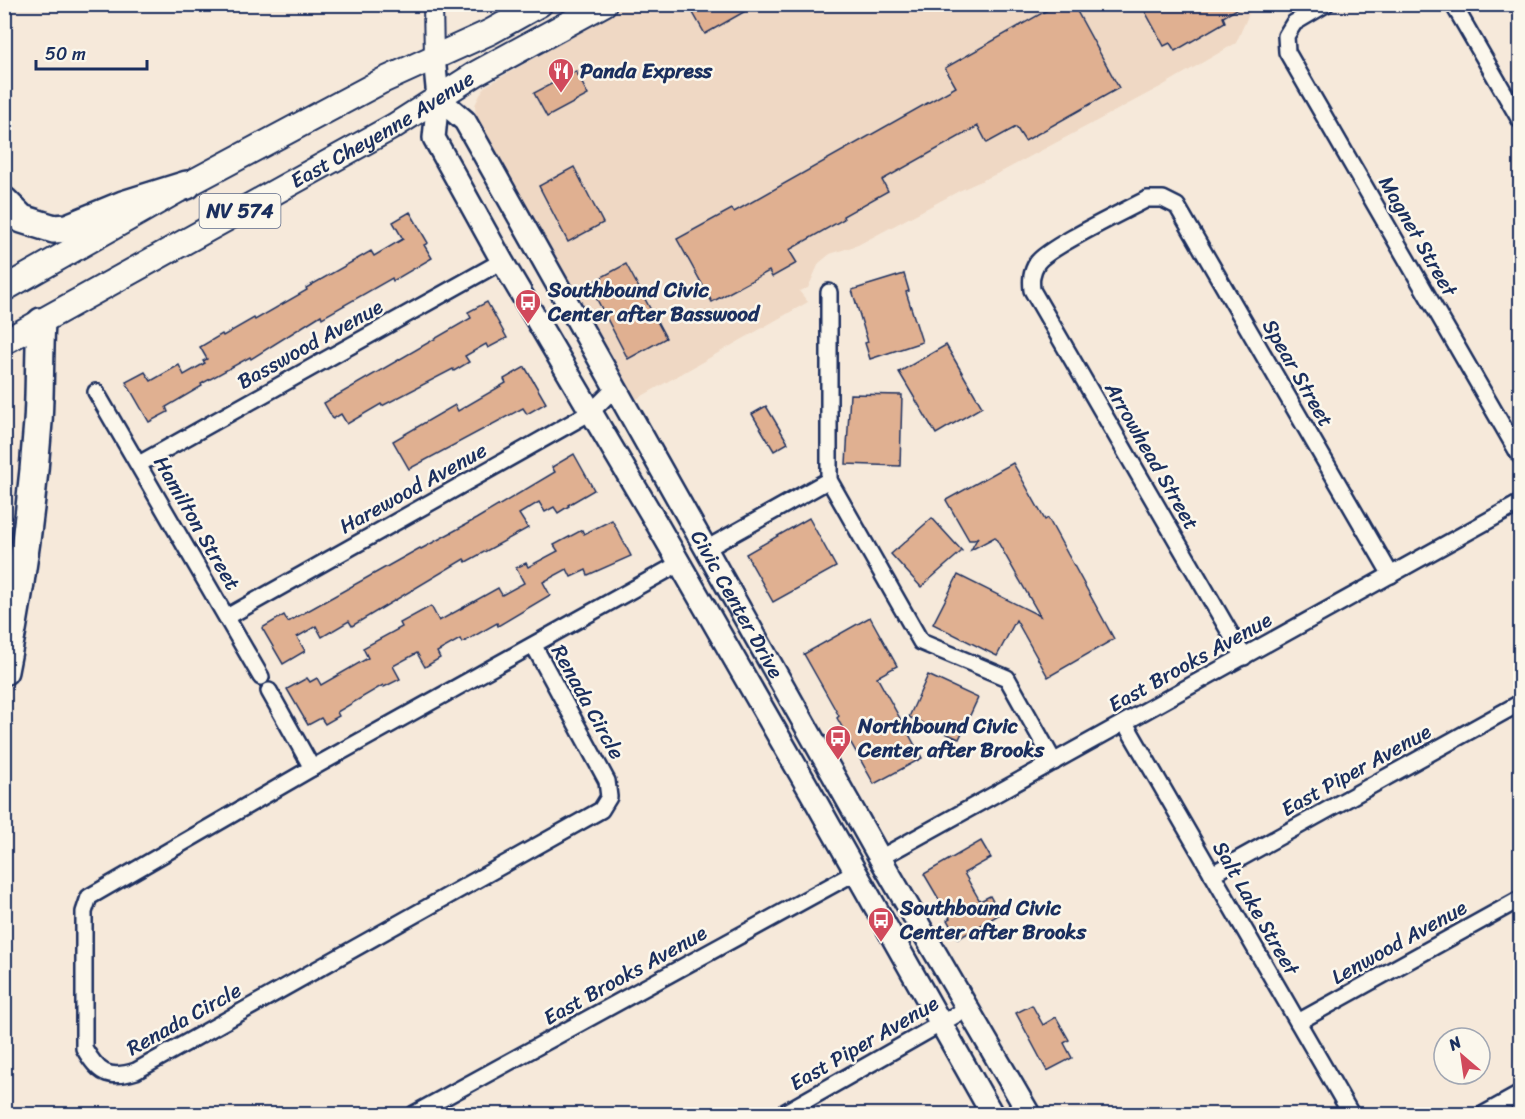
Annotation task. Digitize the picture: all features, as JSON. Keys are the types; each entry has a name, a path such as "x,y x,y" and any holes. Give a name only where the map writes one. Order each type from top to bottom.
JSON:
{"highway":[{"path":"4,201 22,219 48,228 67,228 123,205 187,185"},
{"path":"4,671 19,597 33,473 38,422 41,322"}],"main road":[{"name":"East Cheyenne Avenue","path":"4,289 187,185 382,81 490,32 540,4"},
{"name":"East Cheyenne Avenue","path":"4,342 394,126 477,73 604,4"},
{"name":"Civic Center Drive","path":"434,57 438,98 434,138 502,261 637,489 810,791 992,1114"},
{"name":"Civic Center Drive","path":"438,98 465,121 880,858 1029,1114"},
{"path":"637,489 686,544 694,548 706,549"},
{"path":"680,564 687,562 697,567 755,635"},
{"path":"810,791 823,794 828,798 855,843 880,858"},
{"path":"856,872 867,869 872,873 893,903 898,904 905,900"}],"street":[{"name":"Civic Center Drive","path":"433,4 434,57"},
{"name":"Magnet Street","path":"1326,4 1294,23 1286,36 1287,52 1521,456"},
{"path":"1453,4 1515,99 1521,120"},
{"name":"Arrowhead Street","path":"1163,199 1147,199 1053,250 1038,261 1031,274 1032,290 1244,657"},
{"name":"Spear Street","path":"1163,199 1177,206 1391,574"},
{"name":"Basswood Avenue","path":"139,465 502,261"},
{"path":"829,292 830,480 921,642 1007,678 1054,762"},
{"name":"Harewood Avenue","path":"227,617 591,412 615,388"},
{"name":"Hamilton Street","path":"96,392 261,677"},
{"path":"706,549 830,480"},
{"name":"East Brooks Avenue","path":"880,858 1521,503"},
{"name":"Renada Circle","path":"534,646 607,781 609,797 601,810 136,1071 121,1076 105,1074 93,1064 84,1048 84,912 89,897 312,768 680,564"},
{"path":"269,691 312,768"},
{"name":"East Piper Avenue","path":"1212,874 1521,703"},
{"name":"Salt Lake Street","path":"1125,723 1351,1114"},
{"name":"East Brooks Avenue","path":"414,1114 856,872"},
{"name":"Lenwood Avenue","path":"1298,1022 1521,899"},
{"name":"East Piper Avenue","path":"782,1114 968,1008"},
{"path":"1484,1114 1521,1094"}],"shaded area":[{"path":"1248,4 1251,9 1236,43 1162,86 1003,171 959,191 858,245 830,254 819,263 808,288 799,291 808,302 635,400 476,121 475,105 484,87 627,5"}],"building":[{"path":"688,4 758,4 705,34"},
{"path":"1058,4 1073,4 1119,88 1025,141 1016,127 987,143 978,126 882,180 888,191 789,250 797,263 772,277 769,271 712,302 677,239 732,209 734,212 956,87 945,68"},
{"path":"1141,4 1246,4 1223,17 1225,22 1175,51 1170,43 1164,46"},
{"name":"Panda Express","path":"576,71 588,95 547,117 534,93"},
{"path":"574,167 603,223 568,242 539,186"},
{"path":"410,212 428,243 424,245 432,258 322,318 321,315 251,359 250,357 201,384 202,386 166,407 168,412 149,422 126,382 145,372 151,381 179,365 184,375 205,363 203,361 207,359 200,347 254,318 255,320 371,251 374,256 403,239 393,222"},
{"path":"626,264 666,338 628,359 589,284"},
{"path":"904,274 909,291 906,292 922,342 870,359 865,343 868,342 852,290"},
{"path":"487,302 507,338 488,348 486,344 465,356 469,362 454,371 453,369 382,406 381,404 347,424 341,414 333,419 324,403 471,318 468,312"},
{"path":"946,345 982,407 936,434 899,372"},
{"path":"525,367 546,403 527,414 523,408 409,469 393,441 455,405 458,411 506,383 504,379"},
{"path":"850,394 902,395 900,466 846,464"},
{"path":"766,406 788,443 774,451 752,414"},
{"path":"574,454 594,490 558,513 554,507 545,512 539,502 519,514 528,528 466,562 464,559 352,626 349,621 322,637 316,626 297,637 305,651 283,664 262,628 284,615 288,622 476,519 555,472 552,467"},
{"path":"1013,463 1045,520 1048,518 1114,639 1048,677 1016,620 997,656 933,624 958,575 1040,616 995,537 971,550 978,537 969,540 946,500"},
{"path":"809,518 836,567 773,602 746,554"},
{"path":"932,518 962,551 921,587 891,554"},
{"path":"612,520 631,556 588,575 586,570 571,577 567,569 543,582 550,595 498,626 497,623 462,643 460,639 437,652 440,658 425,667 417,653 393,666 400,679 384,687 383,685 337,712 339,716 325,724 321,718 308,725 287,689 307,678 310,682 317,678 321,685 368,658 363,648 402,627 400,623 431,606 439,621 498,588 502,595 524,583 516,568 526,563 528,567 558,551 554,545 582,530 584,534"},
{"path":"870,617 897,666 877,677 922,758 874,784 804,654"},
{"path":"928,675 978,698 959,739 909,717"},
{"path":"981,841 991,858 964,873 980,901 990,896 1000,914 958,939 947,920 950,918 924,874"},
{"path":"1032,1005 1043,1025 1056,1017 1069,1040 1064,1043 1072,1058 1047,1071 1016,1013"}],"place":[{"name":"Panda Express","path":"561,94"},
{"name":"Southbound Civic Center after Basswood","path":"528,325"},
{"name":"Northbound Civic Center after Brooks","path":"838,761"},
{"name":"Southbound Civic Center after Brooks","path":"881,943"}]}
